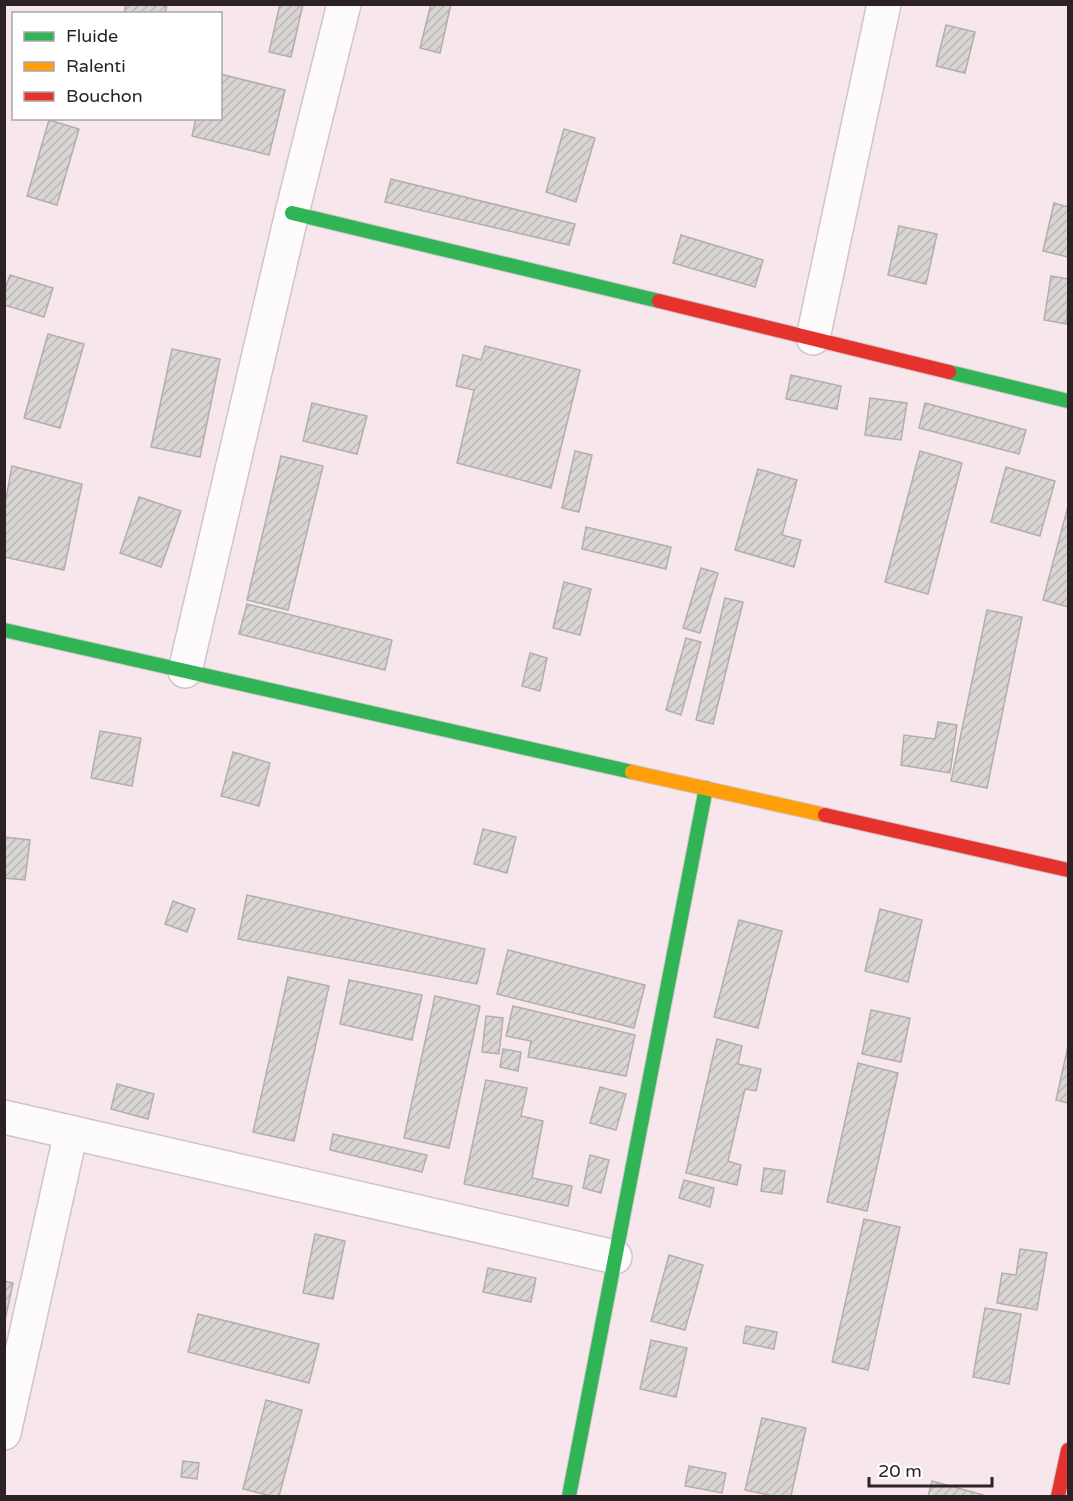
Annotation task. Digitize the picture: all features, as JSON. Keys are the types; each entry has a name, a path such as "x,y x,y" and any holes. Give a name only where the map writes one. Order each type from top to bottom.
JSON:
{"street":[{"path":"185,671 292,213 344,4"},
{"path":"813,338 884,4"},
{"path":"292,213 1068,401"},
{"path":"4,630 1068,870"},
{"path":"569,1497 706,788"},
{"path":"4,1117 615,1257"},
{"path":"4,1433 70,1132"},
{"path":"1058,1497 1068,1450"}],"building":[{"path":"126,4 167,4 165,12 124,12"},
{"path":"280,4 303,4 291,57 269,52"},
{"path":"431,4 451,4 440,53 420,48"},
{"path":"946,25 975,32 965,73 936,66"},
{"path":"222,74 285,90 269,155 192,136 196,120 222,120"},
{"path":"49,120 79,129 57,205 27,196"},
{"path":"564,129 595,138 576,202 546,192"},
{"path":"391,179 575,224 569,245 385,202"},
{"path":"1054,203 1068,207 1068,257 1043,251"},
{"path":"899,226 937,234 926,284 888,275"},
{"path":"681,235 763,260 755,287 673,263"},
{"path":"10,275 53,288 44,317 4,305 4,292"},
{"path":"1051,276 1068,279 1067,324 1044,320"},
{"path":"48,334 84,344 60,428 24,418"},
{"path":"485,346 580,370 551,488 457,463 474,390 456,386 463,355 481,360"},
{"path":"172,349 220,359 200,457 151,447"},
{"path":"791,375 841,386 837,409 786,399"},
{"path":"870,398 907,403 901,440 865,435"},
{"path":"312,403 367,416 357,454 303,441"},
{"path":"925,403 1026,430 1019,454 919,428"},
{"path":"575,451 592,455 579,512 562,508"},
{"path":"920,451 962,463 928,594 885,582"},
{"path":"281,456 323,466 288,610 247,600"},
{"path":"12,466 82,484 64,570 4,557 4,509"},
{"path":"1006,467 1055,481 1040,536 991,522"},
{"path":"758,469 797,480 782,535 801,540 794,567 735,550"},
{"path":"139,497 181,511 161,567 120,553"},
{"path":"1068,506 1068,607 1043,600"},
{"path":"586,527 671,547 666,569 582,549"},
{"path":"701,568 718,573 700,633 683,628"},
{"path":"564,582 591,589 580,635 553,628"},
{"path":"725,598 743,602 713,724 696,720"},
{"path":"247,604 392,640 385,670 239,634"},
{"path":"987,610 1022,617 987,788 951,781"},
{"path":"686,638 701,642 681,715 666,710"},
{"path":"530,653 547,658 540,691 522,686"},
{"path":"938,722 957,725 950,773 901,765 904,735 935,739"},
{"path":"100,731 141,738 132,786 91,778"},
{"path":"233,752 270,763 259,806 221,796"},
{"path":"483,829 516,837 507,873 474,864"},
{"path":"4,837 30,840 25,880 4,878"},
{"path":"247,895 485,949 477,984 238,939"},
{"path":"173,901 195,909 187,932 165,924"},
{"path":"880,909 922,920 908,982 865,971"},
{"path":"739,920 782,931 758,1028 714,1017"},
{"path":"508,950 645,985 634,1028 497,994"},
{"path":"288,977 329,986 294,1141 253,1132"},
{"path":"349,980 422,995 412,1040 340,1024"},
{"path":"435,996 480,1006 449,1148 404,1138"},
{"path":"513,1006 635,1035 626,1076 528,1057 531,1041 506,1036"},
{"path":"871,1010 910,1018 901,1062 862,1054"},
{"path":"486,1016 503,1018 499,1054 482,1052"},
{"path":"717,1039 742,1046 738,1064 761,1069 756,1091 745,1089 728,1161 741,1165 737,1185 686,1173"},
{"path":"1068,1046 1068,1103 1056,1100"},
{"path":"503,1049 521,1052 518,1071 500,1067"},
{"path":"858,1063 898,1073 867,1211 827,1202"},
{"path":"486,1080 527,1088 521,1116 543,1121 532,1178 572,1186 568,1206 464,1184"},
{"path":"117,1084 154,1094 148,1119 111,1109"},
{"path":"600,1087 626,1094 616,1130 590,1123"},
{"path":"333,1134 427,1155 422,1172 330,1150"},
{"path":"590,1155 609,1160 601,1193 583,1188"},
{"path":"764,1168 785,1171 782,1194 761,1191"},
{"path":"684,1180 714,1188 710,1207 679,1198"},
{"path":"864,1219 900,1227 868,1370 832,1362"},
{"path":"315,1234 345,1241 333,1299 303,1293"},
{"path":"1020,1249 1047,1253 1037,1310 997,1303 1002,1273 1016,1275"},
{"path":"669,1255 703,1265 685,1330 651,1321"},
{"path":"488,1268 536,1278 531,1302 483,1292"},
{"path":"4,1281 13,1283 4,1325"},
{"path":"985,1308 1021,1314 1009,1384 973,1377"},
{"path":"198,1314 319,1344 309,1383 188,1352"},
{"path":"746,1326 777,1332 774,1349 743,1343"},
{"path":"651,1340 687,1348 676,1397 640,1389"},
{"path":"266,1400 302,1410 279,1496 243,1489"},
{"path":"762,1418 806,1428 791,1496 773,1496 745,1490"},
{"path":"183,1461 199,1463 197,1479 181,1477"},
{"path":"689,1466 726,1473 722,1493 685,1486"},
{"path":"932,1481 983,1495 928,1496"}],"traffic: fast":[{"path":"292,213 659,301"},
{"path":"949,372 1068,401"},
{"path":"4,630 632,772"},
{"path":"569,1496 706,788"}],"traffic: slow":[{"path":"632,772 825,815"}],"traffic: jam":[{"path":"659,301 949,372"},
{"path":"825,815 1068,870"},
{"path":"1058,1496 1068,1450"}]}
